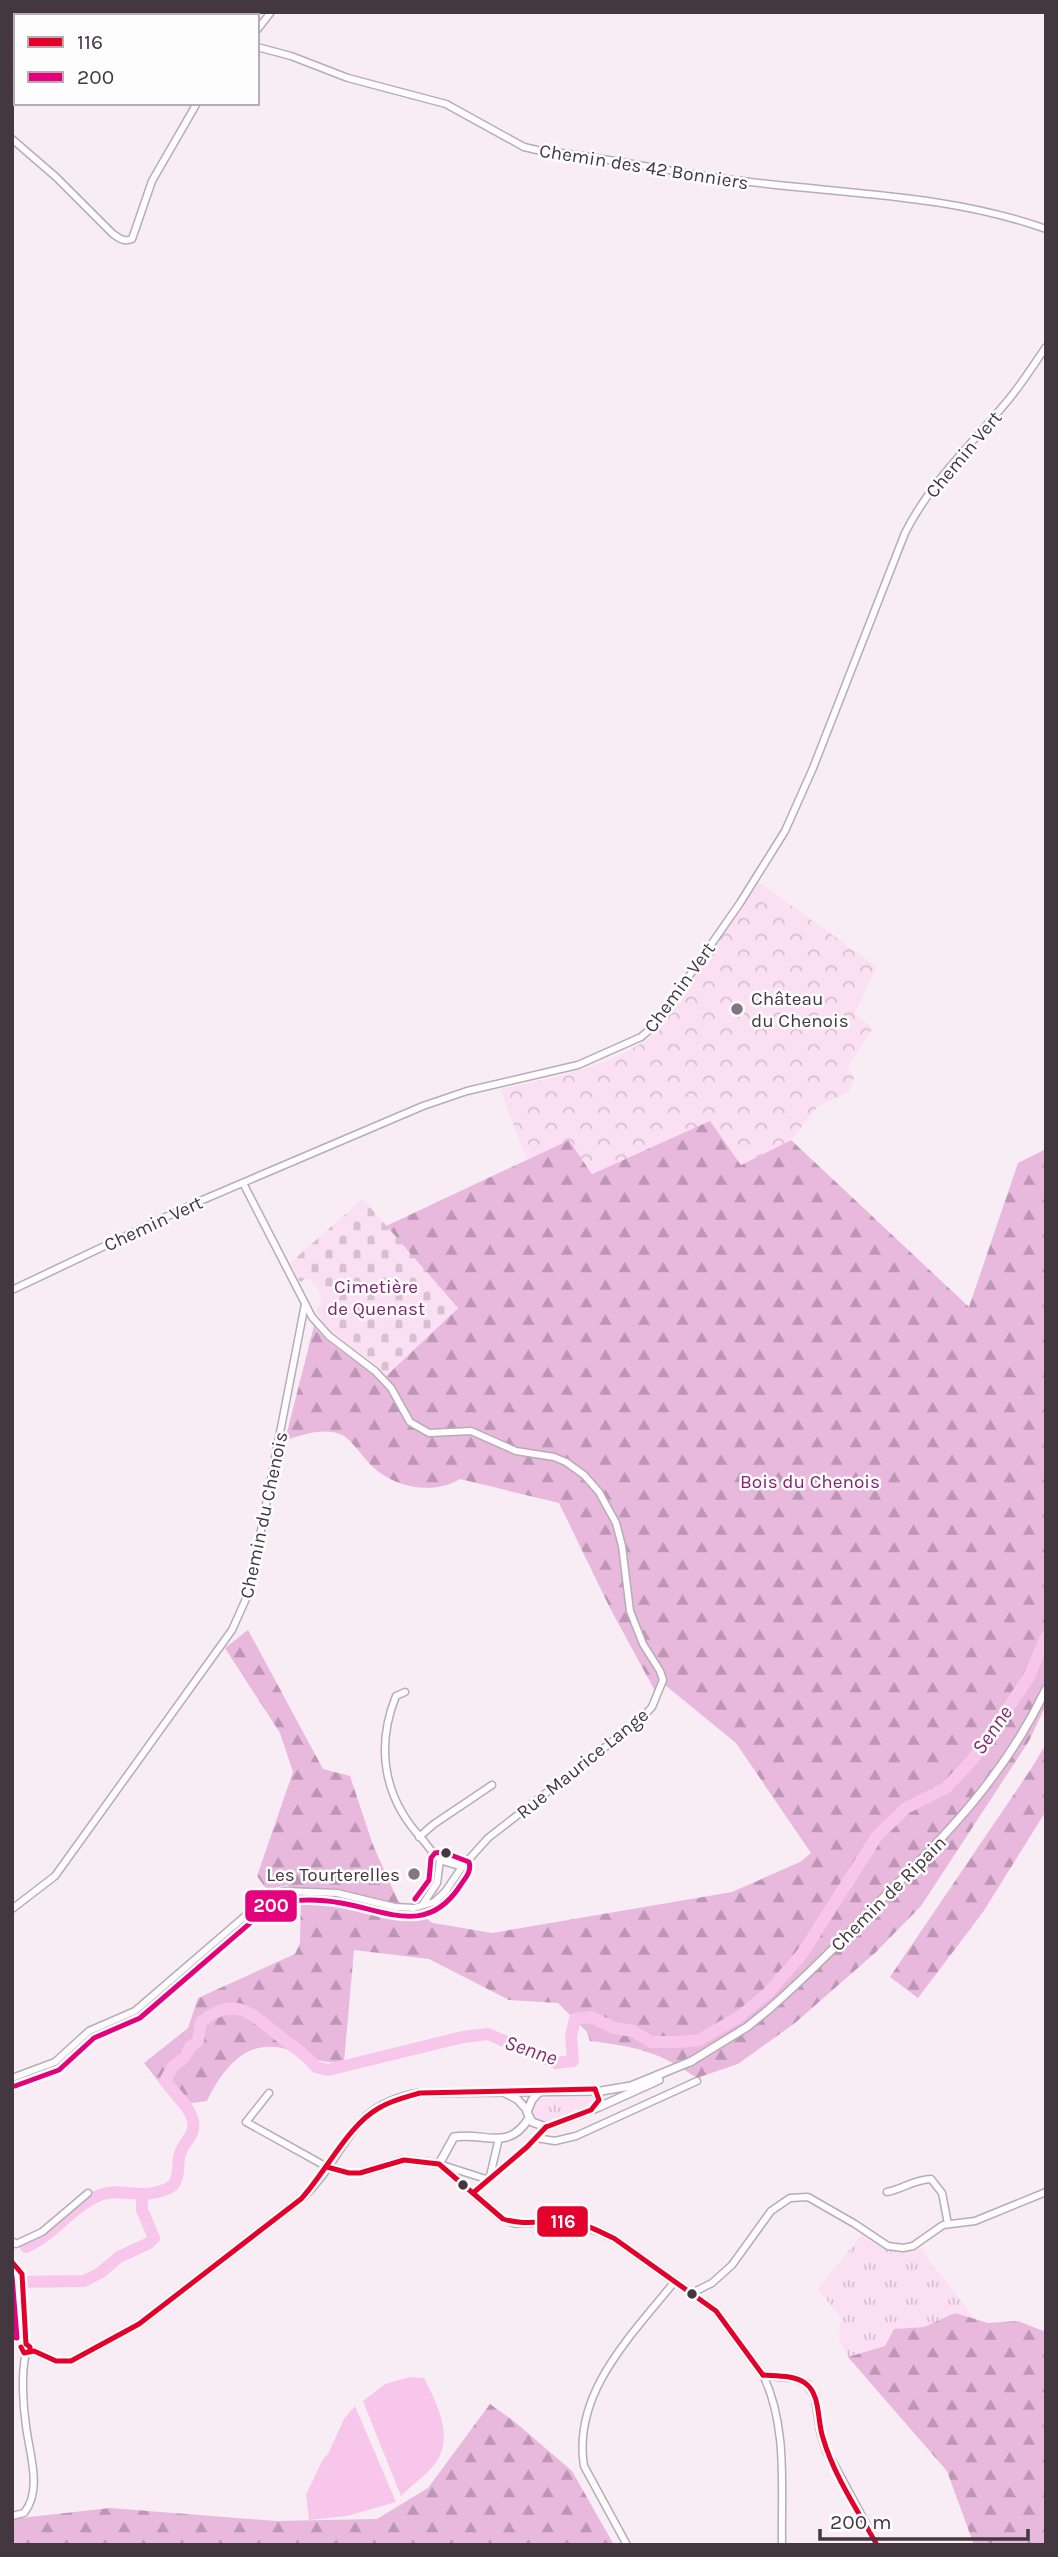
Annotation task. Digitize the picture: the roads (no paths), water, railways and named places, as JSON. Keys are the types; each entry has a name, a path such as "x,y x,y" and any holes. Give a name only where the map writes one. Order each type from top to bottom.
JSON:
{"street":[{"path":"259,27 271,12"},
{"name":"Chemin des 42 Bonniers","path":"259,48 291,56 348,78 446,104 524,147 537,150 624,161 741,181 951,204 1006,216 1046,229"},
{"path":"12,139 56,177 113,234 127,240 132,239 137,231 152,181 196,105"},
{"name":"Chemin Vert","path":"12,1290 167,1215 446,1097 578,1065 633,1042 656,1025 740,903 785,831 813,768 905,533 917,510 943,473 1020,386 1046,347"},
{"path":"243,1183 305,1304"},
{"name":"Rue Maurice Lange","path":"305,1304 320,1328 375,1371 391,1388 410,1422 418,1429 429,1433 471,1431 516,1451 554,1457 584,1475 599,1492 616,1523 622,1546 630,1611 643,1644 662,1676 660,1691 652,1707 640,1720 499,1829 461,1867 434,1902 421,1906"},
{"name":"Chemin du Chenois","path":"12,1909 55,1876 232,1630 243,1609 249,1591 305,1304"},
{"name":"Chemin de Ripain","path":"546,2127 645,2087 747,2027 768,2010 948,1833 996,1775 1046,1689"},
{"path":"405,1692 396,1696 389,1714 383,1755 385,1770 397,1805 419,1837 440,1860 461,1867"},
{"path":"419,1837 492,1785"},
{"path":"12,2078 55,2062 89,2031 135,2011 266,1898 284,1891 337,1893 403,1909 421,1906 437,1883 440,1860"},
{"name":"Chemin de Ripain","path":"12,2346 56,2361 71,2361 139,2324 301,2199 360,2121 392,2100 420,2093 601,2091 631,2086 692,2061"},
{"path":"536,2138 555,2141 576,2136 697,2081"},
{"path":"591,2110 599,2100 595,2090"},
{"path":"473,2193 546,2127 537,2125 517,2099 501,2091"},
{"path":"439,2164 454,2137 499,2138 516,2135 528,2114 532,2099 540,2091"},
{"path":"269,2093 246,2122 327,2167 360,2174 404,2160 439,2164 489,2180"},
{"path":"489,2180 499,2138"},
{"path":"439,2164 503,2219 514,2223 571,2222 601,2232 692,2292 724,2320 763,2375 776,2405 782,2545"},
{"path":"887,2192 902,2189 923,2179 931,2179 942,2193 948,2224"},
{"path":"692,2292 712,2283 732,2266 771,2211 790,2198 808,2197 892,2248 913,2246 937,2228 975,2221 1046,2192"},
{"path":"14,2243 28,2241 42,2232 88,2193"},
{"path":"12,2262 21,2271 22,2277 26,2349 23,2368 25,2418 33,2461 32,2491 27,2509 24,2513 12,2516"},
{"path":"627,2545 584,2466 582,2451 587,2418 605,2371 675,2281"},
{"path":"763,2375 795,2378 807,2384 816,2396 827,2452 877,2545"}],"waterway":[{"name":"Senne","path":"26,2247 45,2236 80,2206 100,2195 113,2192 155,2193 173,2185 177,2178 180,2154 191,2135 193,2121 189,2111 165,2081 173,2066 184,2058 190,2047 198,2041 201,2022 224,2009 244,2011 253,2016 316,2067 328,2070 463,2037 488,2034 556,2063 573,2061 571,2036 575,2019 591,2017 614,2028 633,2031 651,2042 679,2042 699,2040 739,2017 768,1993 802,1954 877,1836 906,1808 946,1788 973,1759 1029,1677 1046,1637"},
{"path":"12,2279 16,2282 84,2281 100,2273 119,2257 149,2243 154,2238 142,2210 142,2195"}],"place":[{"name":"Château du Chenois","path":"737,1009"},
{"name":"Les Tourterelles","path":"414,1874"}],"park label":[{"name":"Cimetière de Quenast","path":"376,1297"},
{"name":"Bois du Chenois","path":"810,1481"}]}
